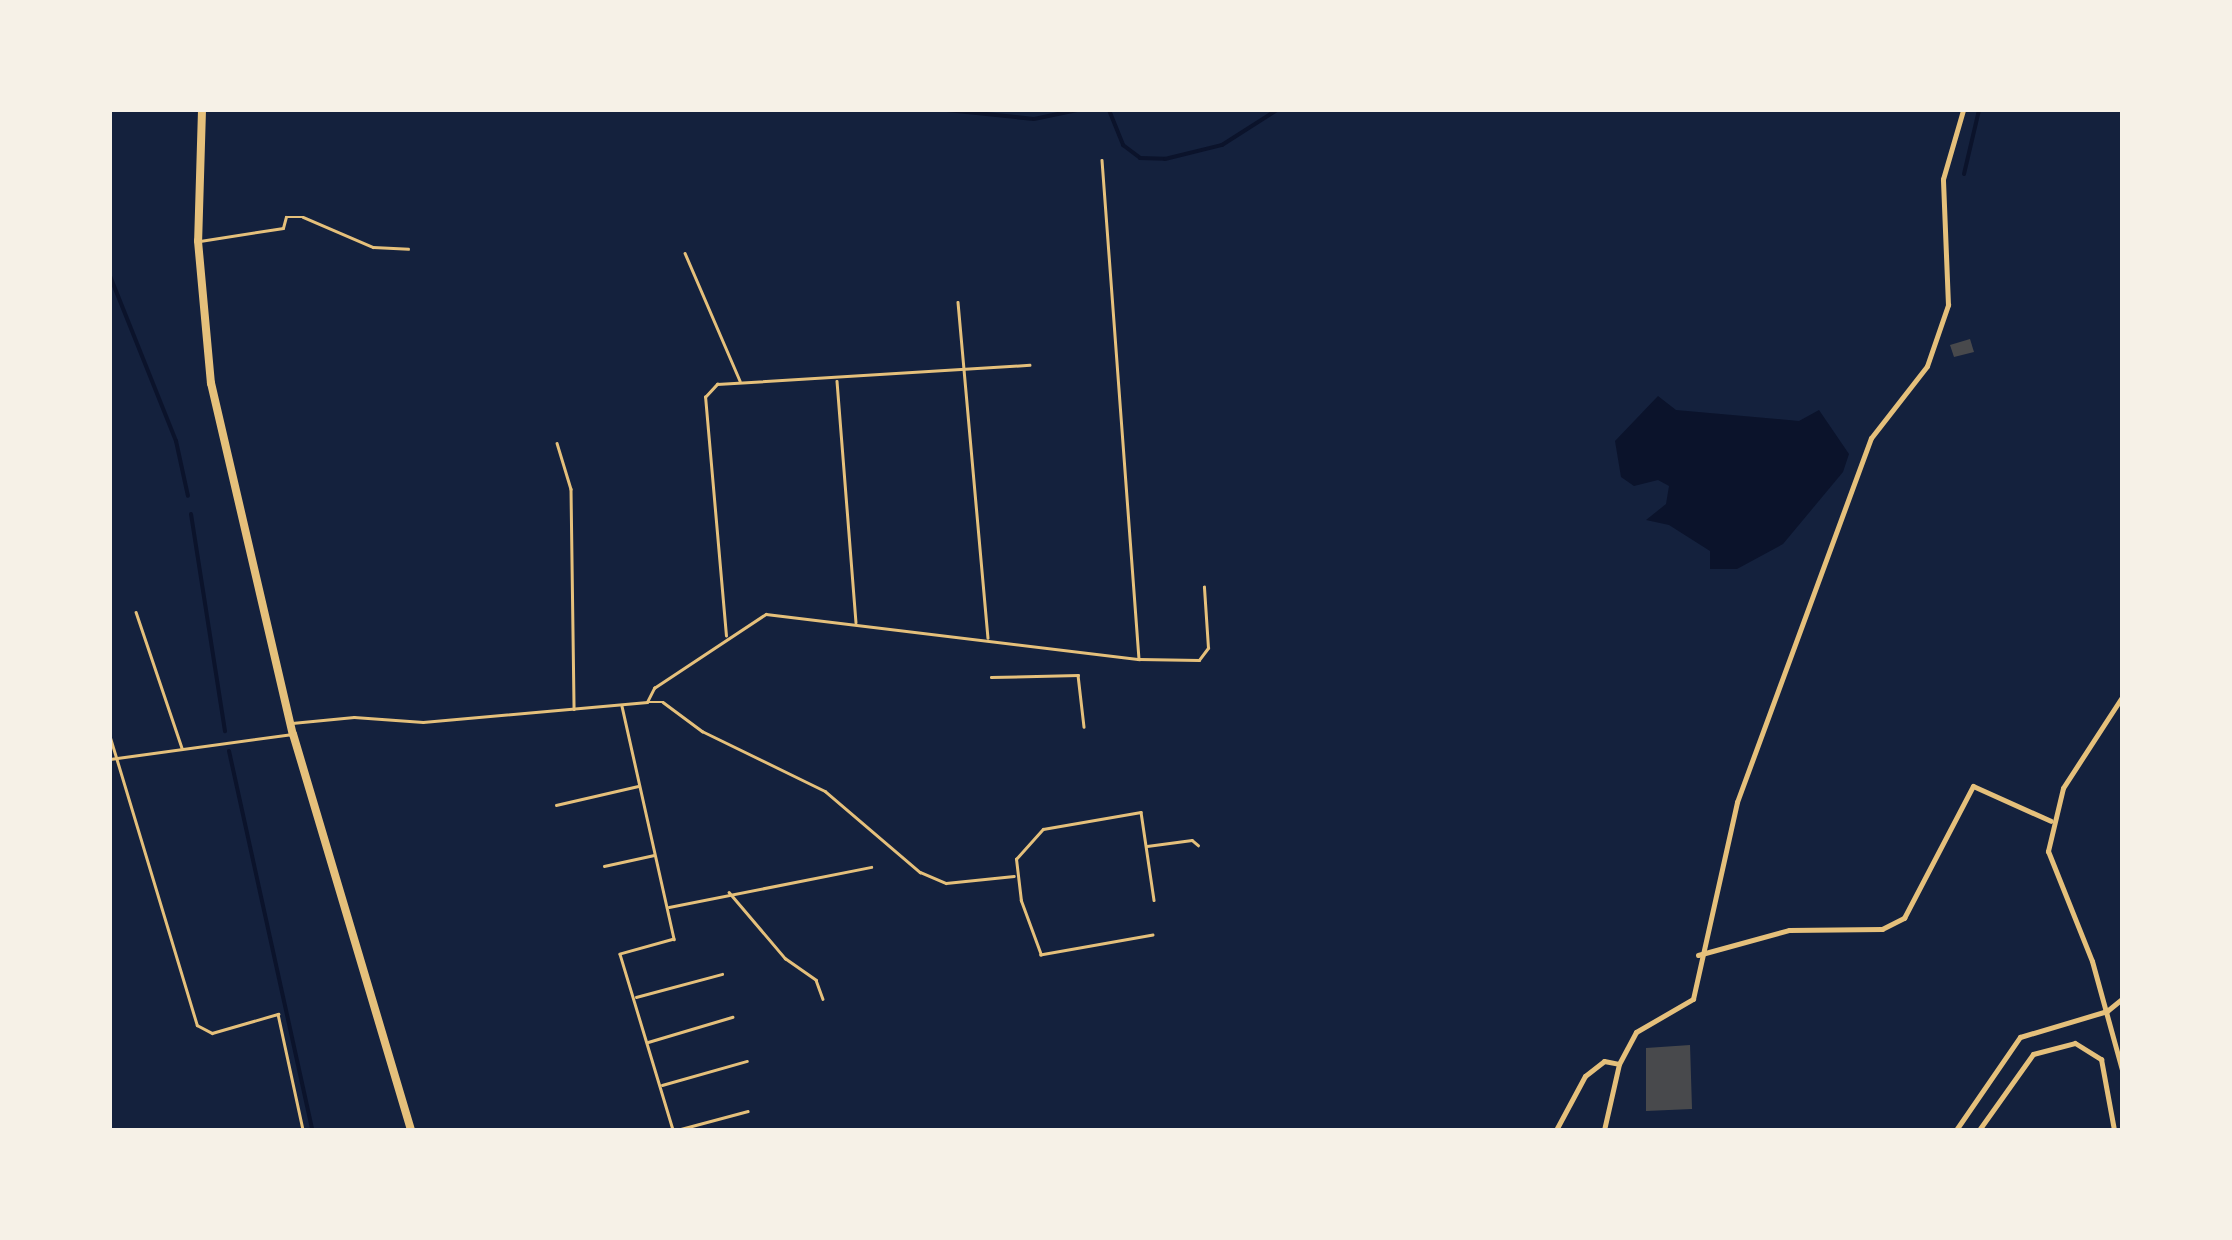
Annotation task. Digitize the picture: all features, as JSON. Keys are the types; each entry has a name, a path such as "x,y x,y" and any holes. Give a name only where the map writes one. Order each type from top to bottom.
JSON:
{"main road":[{"path":"202,110 198,241 211,383 293,734 412,1130"}],"street":[{"path":"1604,1130 1618,1064 1636,1032 1693,999 1698,955 1737,802 1871,438 1927,366 1948,304 1943,179 1963,110"},
{"path":"2122,697 2063,788 2051,822 2048,851 2058,887 2092,961 2122,1070"},
{"path":"1698,955 1789,930 1882,929 1904,918 1973,786 2051,822"},
{"path":"1956,1130 2020,1037 2106,1010 2122,999"},
{"path":"1979,1130 2033,1054 2075,1042 2101,1059 2114,1130"},
{"path":"1556,1130 1586,1076 1604,1061 1618,1064"}],"lane":[{"path":"1102,160 1140,659"},
{"path":"198,241 283,228 286,217 302,217 373,247 408,249"},
{"path":"684,253 741,382"},
{"path":"958,302 988,640"},
{"path":"726,637 706,397 716,384 837,380 1029,365"},
{"path":"837,380 856,622"},
{"path":"556,442 571,490 574,709"},
{"path":"647,702 654,688 766,614 1140,659 1199,660 1208,648 1204,587"},
{"path":"136,612 182,750"},
{"path":"991,677 1078,675 1084,727"},
{"path":"291,723 354,717 423,722 663,702 702,731 826,791 920,872 946,883 1016,876"},
{"path":"622,704 674,939 620,954 660,1086 675,1130 748,1111"},
{"path":"111,759 293,734"},
{"path":"110,736 111,759 197,1026 212,1033 278,1014 303,1130"},
{"path":"556,805 640,786"},
{"path":"1154,900 1141,812 1043,829 1023,847 1016,876 1041,954 1154,935"},
{"path":"1146,846 1198,844"},
{"path":"604,866 656,855"},
{"path":"668,907 728,891 870,867"},
{"path":"728,891 785,958 816,980 822,999"},
{"path":"634,998 722,974"},
{"path":"648,1042 732,1017"},
{"path":"660,1086 747,1061"}],"water":[{"path":"1658,396 1676,410 1799,421 1819,410 1849,454 1843,472 1783,544 1737,569 1710,569 1710,551 1669,525 1646,520 1666,504 1669,486 1658,480 1634,486 1621,477 1615,441"}],"building":[{"path":"1970,339 1974,352 1954,357 1950,345"},
{"path":"1690,1045 1692,1109 1646,1111 1646,1048"}],"waterway":[{"path":"947,110 1034,119 1077,110"},
{"path":"1109,110 1123,145 1140,158 1165,159 1222,145 1277,110"},
{"path":"1964,174 1979,110"},
{"path":"110,276 176,441 188,496"},
{"path":"191,514 225,731"},
{"path":"229,751 312,1130"}]}
